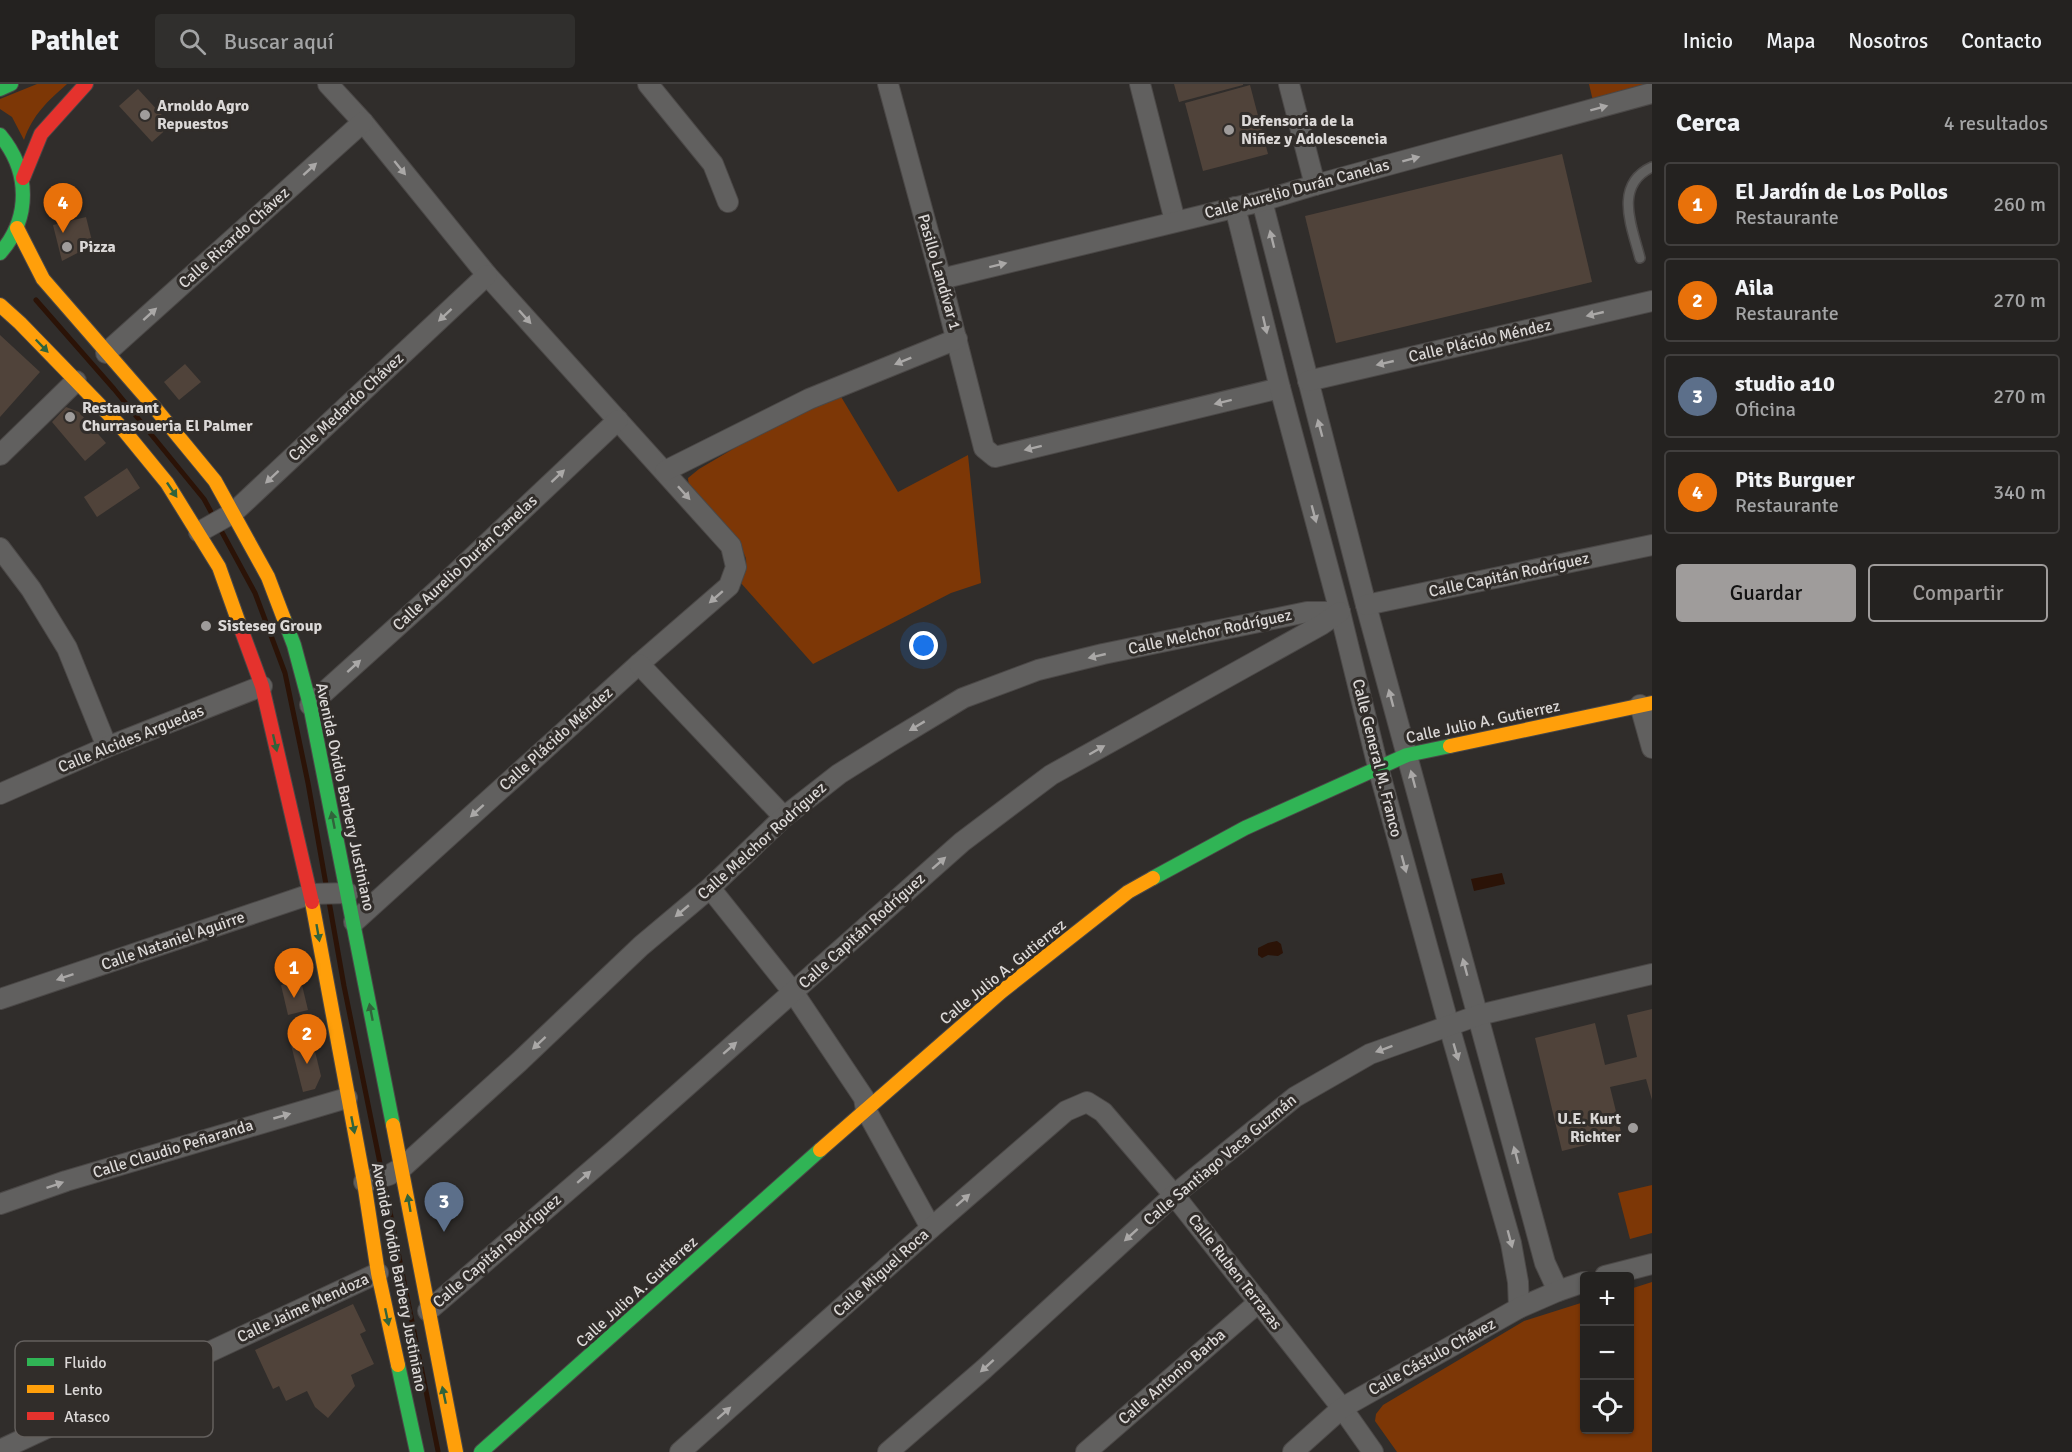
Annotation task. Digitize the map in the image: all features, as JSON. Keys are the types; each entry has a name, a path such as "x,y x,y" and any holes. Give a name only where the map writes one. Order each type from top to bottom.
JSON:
{"street":[{"path":"0,89 11,84"},
{"path":"23,178 41,134 86,84"},
{"path":"328,84 363,122 487,275 664,471 809,399 957,339"},
{"path":"648,84 713,164 728,202"},
{"name":"Pasillo Landívar 1","path":"888,84 984,448 994,457 1280,388"},
{"path":"1140,84 1175,221"},
{"path":"1289,84 1315,185"},
{"name":"Calle Aurelio Durán Canelas","path":"941,279 1262,201 1652,93"},
{"name":"Calle Ricardo Chávez","path":"106,353 363,122"},
{"path":"0,135 14,154 23,178 24,204 17,228 0,253"},
{"name":"Calle General M. Franco","path":"1262,201 1366,605 1545,1263 1558,1291"},
{"name":"Calle General M. Franco","path":"1235,207 1378,766 1511,1244 1518,1282 1519,1308"},
{"name":"Avenida Ovidio Barbery Justiniano","path":"17,228 42,279 215,481 219,567 262,686 328,894 354,922 382,1176 378,1273 417,1452"},
{"name":"Calle Medardo Chávez","path":"216,522 487,275"},
{"path":"1255,285 1281,278"},
{"name":"Calle Plácido Méndez","path":"1308,381 1652,301"},
{"name":"Avenida Ovidio Barbery Justiniano","path":"0,305 122,428 160,474 216,522 268,577 294,645 310,705 347,1098 382,1176 428,1311 456,1452"},
{"path":"0,455 76,381"},
{"name":"Calle Aurelio Durán Canelas","path":"310,705 618,420"},
{"name":"Calle Plácido Méndez","path":"354,922 639,664 729,586 736,567 731,546 664,471"},
{"name":"Calle Capitán Rodríguez","path":"1366,605 1652,545"},
{"path":"0,548 31,589 67,648 107,747"},
{"name":"Calle Melchor Rodríguez","path":"382,1176 520,1060 641,946 710,888 784,817 839,774 963,698 1038,670 1103,654 1307,612 1340,612"},
{"name":"Calle Capitán Rodríguez","path":"428,1311 616,1149 963,842 1051,775 1321,625 1340,612"},
{"path":"639,664 784,817"},
{"name":"Calle Alcides Arguedas","path":"0,794 107,747 262,686"},
{"path":"1646,704 1652,748"},
{"name":"Calle Julio A. Gutierrez","path":"481,1452 1002,992 1128,892 1245,828 1378,766 1407,755 1646,704"},
{"path":"710,888 793,992 864,1098 866,1110 931,1228"},
{"name":"Calle Nataniel Aguirre","path":"0,999 328,894"},
{"name":"Calle Santiago Vaca Guzmán","path":"888,1452 993,1361 1174,1195 1295,1097 1370,1054 1479,1015 1652,974"},
{"name":"Calle Claudio Peñaranda","path":"0,1204 77,1178 347,1098"},
{"name":"Calle Ruben Terrazas","path":"1087,1102 1103,1112 1174,1195 1342,1408 1373,1452"},
{"name":"Calle Miguel Roca","path":"680,1452 931,1228 1066,1112 1087,1102"},
{"path":"1621,1272 1652,1264"},
{"name":"Calle Jaime Mendoza","path":"213,1350 378,1273"},
{"name":"Calle Cástulo Chávez","path":"1293,1452 1342,1408 1519,1308 1580,1283"},
{"name":"Calle Antonio Barba","path":"1086,1452 1259,1302"},
{"name":"Calle Jaime Mendoza","path":"1,1449 27,1437"}],"lane":[{"path":"1640,258 1628,212 1628,194 1631,185 1652,167"}],"shaded area":[{"path":"37,84 67,84 47,102 37,115 24,140 12,117 0,109 0,99"},
{"path":"1589,84 1652,84 1593,101"},
{"path":"840,395 898,492 968,455 981,583 951,593 813,664 740,582 746,565 743,551 721,522 689,488 688,478 699,469 772,426"},
{"path":"1502,873 1505,884 1474,891 1471,879"},
{"path":"1277,941 1281,944 1283,953 1262,958 1258,955 1258,948"},
{"path":"1652,1185 1652,1233 1630,1239 1618,1193"},
{"path":"1652,1282 1652,1452 1397,1452 1375,1421 1376,1414 1383,1405 1524,1321 1580,1303 1580,1434 1634,1434 1634,1288"}],"building":[{"path":"1174,84 1243,84 1243,85 1179,102"},
{"path":"1250,85 1268,154 1203,171 1185,103"},
{"name":"Arnoldo Agro Repuestos","path":"138,89 171,125 152,142 119,106"},
{"path":"1562,154 1592,282 1336,343 1305,216"},
{"path":"86,217 93,245 62,261 53,225"},
{"path":"0,335 40,372 0,417"},
{"path":"185,364 201,382 179,400 164,382"},
{"path":"66,407 79,412 106,443 85,461 52,422"},
{"path":"127,468 140,488 97,517 84,497"},
{"path":"301,981 308,1010 288,1015 281,985"},
{"path":"1652,1009 1652,1100 1646,1079 1610,1087 1622,1136 1562,1151 1535,1038 1595,1023 1605,1065 1637,1057 1627,1015"},
{"path":"312,1039 321,1076 315,1089 303,1092 291,1045"},
{"path":"353,1304 366,1331 360,1334 374,1364 351,1375 355,1386 328,1418 315,1407 307,1391 286,1401 279,1386 273,1389 255,1350"}],"waterway":[{"path":"36,300 114,389 204,499 255,593 285,673 382,1173"},
{"path":"384,1182 438,1451"}],"traffic: fast":[{"path":"0,89 11,84"},
{"path":"0,135 17,164 23,194 22,210 17,225 0,253"},
{"path":"284,619 294,645 310,705 393,1125"},
{"path":"1153,878 1245,828 1407,755 1450,746"},
{"path":"481,1452 820,1150"},
{"path":"398,1365 417,1452"}],"traffic: slow":[{"path":"17,228 43,279 215,481 268,577 284,619"},
{"path":"0,305 122,428 167,483 219,567 240,626"},
{"path":"1450,746 1652,703"},
{"path":"820,1150 1001,992 1128,892 1153,878"},
{"path":"312,902 364,1182 378,1273 398,1365"},
{"path":"393,1125 456,1452"}],"traffic: jam":[{"path":"23,178 41,134 86,84"},
{"path":"240,626 262,686 312,902"}],"place":[{"name":"Arnoldo Agro Repuestos","path":"145,115"},
{"name":"Defensoria de la Niñez y Adolescencia","path":"1229,130"},
{"name":"Pits Burguer","path":"63,233"},
{"name":"Pizza","path":"67,247"},
{"name":"Restaurant Churrasoueria El Palmer","path":"70,417"},
{"name":"Sisteseg Group","path":"206,626"},
{"name":"El Jardín de Los Pollos","path":"294,998"},
{"name":"Aila","path":"307,1064"},
{"name":"U.E. Kurt Richter","path":"1633,1128"},
{"name":"studio a10","path":"444,1232"}]}
